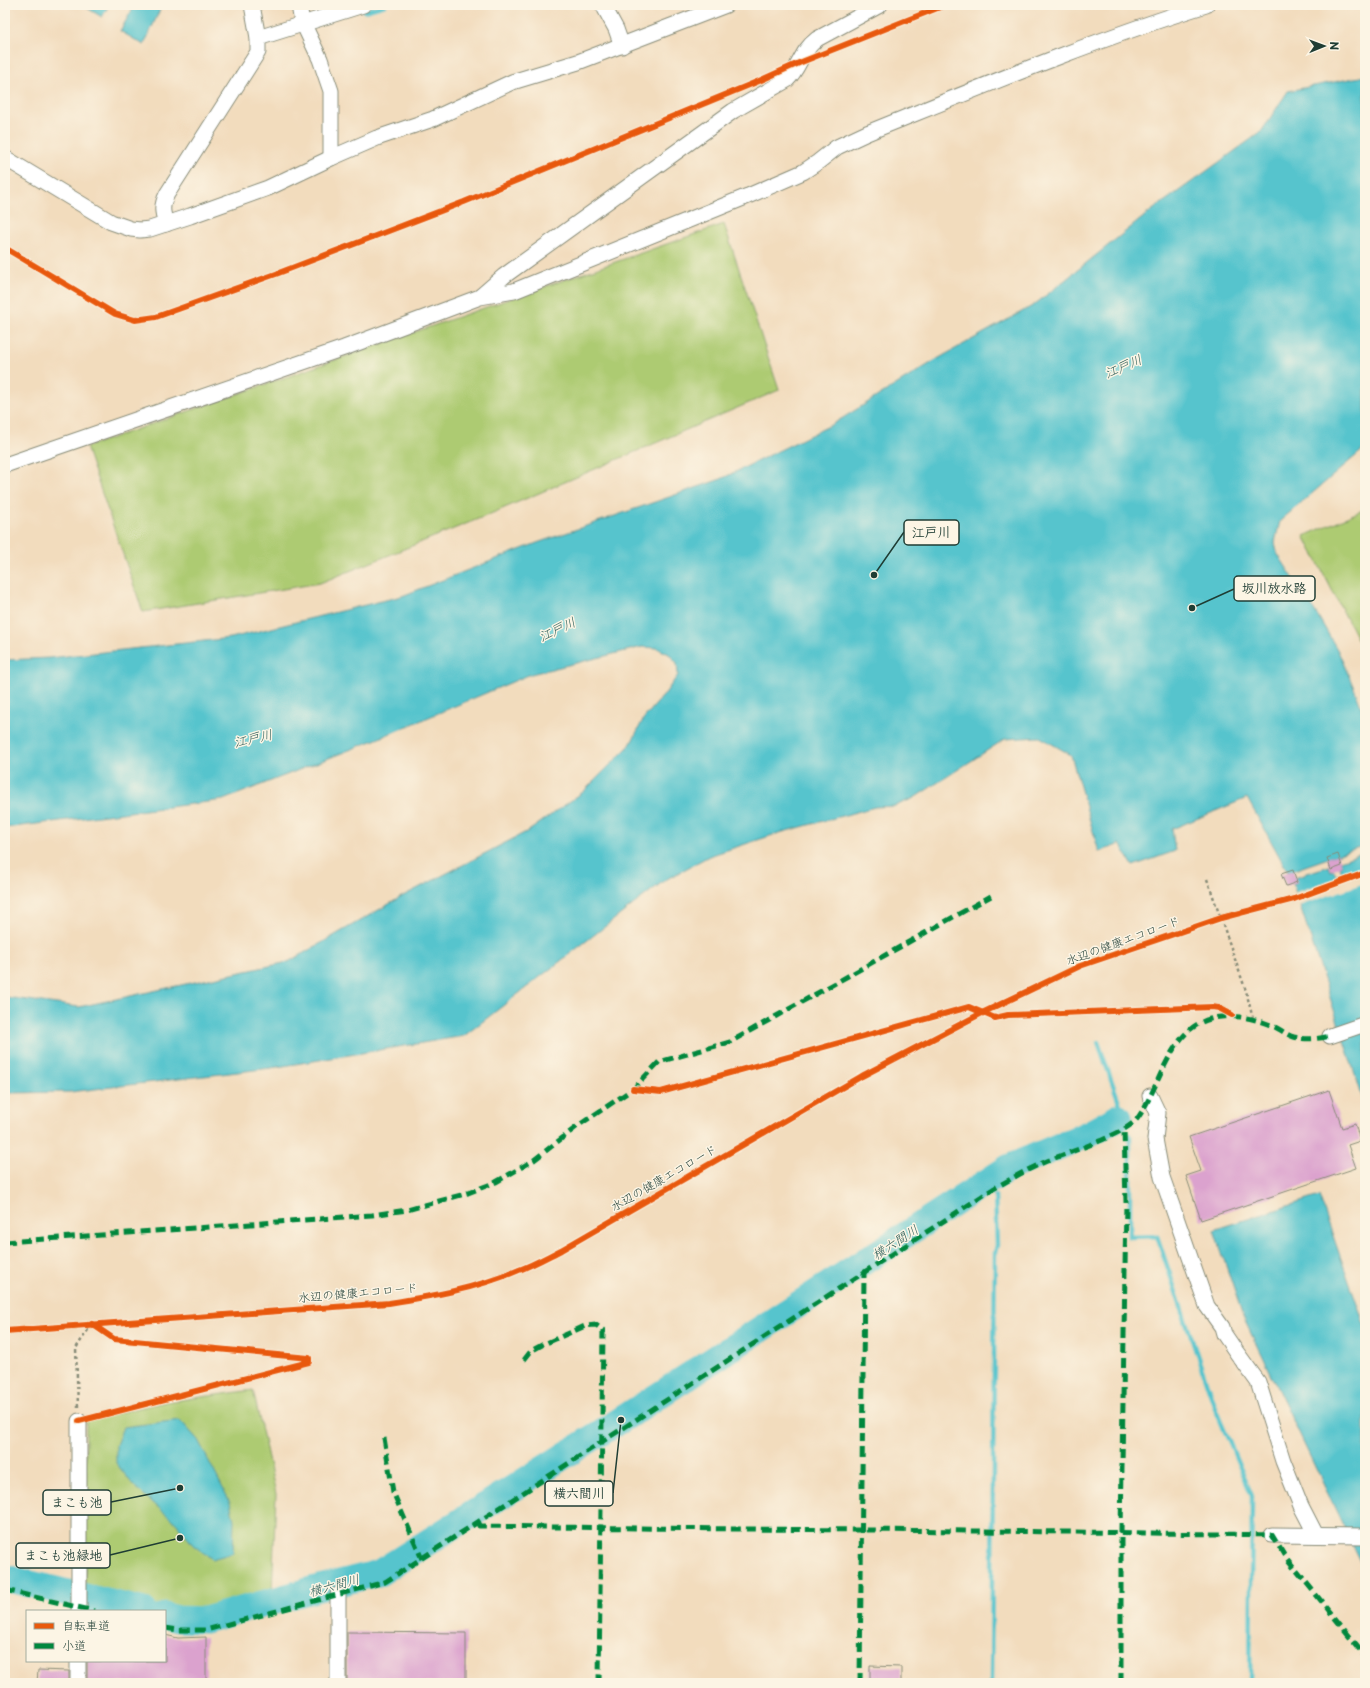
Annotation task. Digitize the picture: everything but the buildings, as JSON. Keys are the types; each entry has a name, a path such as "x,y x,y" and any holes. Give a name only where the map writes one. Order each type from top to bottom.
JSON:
{"street":[{"path":"166,224 162,210 163,203 258,52 258,38 252,5"},
{"path":"299,5 303,23 320,59 331,91 331,158"},
{"path":"258,38 363,5"},
{"path":"603,5 616,29 622,46"},
{"path":"5,158 121,227 140,230 150,229 268,188 377,138 433,119 512,82 578,62 622,46 702,10 726,5"},
{"path":"480,297 504,276 713,124 787,80 794,73 808,46 817,39 880,5"},
{"path":"5,465 344,348 480,297 514,291 748,196 803,172 842,144 942,102 1140,27 1206,5"},
{"path":"1330,1036 1365,1024"},
{"path":"1150,1096 1158,1113 1155,1139 1162,1177 1207,1306 1222,1326 1224,1334 1236,1353 1258,1382 1282,1461 1301,1506 1319,1535"},
{"path":"79,1422 79,1602"},
{"path":"1272,1535 1365,1536"},
{"path":"338,1595 338,1683"},
{"path":"78,1662 78,1683"}],"path":[{"path":"1207,879 1246,991 1253,1020"},
{"path":"1214,920 1228,916"},
{"path":"84,1325 96,1325"},
{"path":"79,1422 76,1348 96,1325"}],"green space":[{"path":"724,224 779,390 488,515 320,583 143,612 86,447"},
{"path":"1365,509 1365,654 1304,536"},
{"path":"253,1390 276,1494 272,1595 220,1612 179,1615 166,1612 166,1610 85,1593 86,1420 165,1402"}],"water":[{"path":"82,5 109,5 102,17"},
{"path":"135,5 162,5 144,45 120,31"},
{"name":"江戸川","path":"1365,76 1365,448 1280,521 1275,542 1277,553 1318,616 1338,651 1365,717 1365,761 1363,762 1365,773 1365,845 1288,872 1247,798 1172,829 1175,851 1133,866 1120,844 1099,852 1071,755 1040,737 1005,739 914,798 895,806 875,807 779,833 709,856 665,880 464,1036 271,1068 70,1092 5,1093 5,997 79,1007 288,962 403,896 530,830 583,792 630,745 644,718 664,695 678,675 677,663 669,654 657,648 642,647 531,674 372,741 223,800 5,828 5,660 49,658 231,638 402,596 537,543 721,479 833,424 939,358 1034,305 1151,211 1261,132 1288,91"},
{"path":"1365,852 1365,1105 1293,884 1297,882 1295,877 1329,866 1331,871 1334,870 1336,875 1342,873 1340,861"},
{"path":"1319,1196 1365,1327 1365,1571 1244,1319 1214,1230"},
{"path":"180,1420 198,1440 230,1502 234,1520 233,1553 212,1559 193,1545 177,1524 134,1486 116,1463 116,1445 123,1427"}],"pier":[{"path":"1365,868 1365,883 1299,906 1294,893"}],"waterway":[{"path":"364,11 385,5"},
{"path":"1098,1042 1125,1119"},
{"name":"横六間川","path":"166,1616 178,1619 205,1620 315,1589 379,1573 621,1420 1008,1168 1088,1134 1119,1117"},
{"path":"1130,1135 1130,1237 1157,1236 1215,1408 1252,1496 1250,1683"},
{"path":"991,1683 995,1253 997,1245 995,1196"},
{"name":"横六間川","path":"5,1578 140,1610"}],"marked path":[{"path":"5,1242 372,1215 407,1210 468,1193 496,1182 534,1160 579,1125 633,1089 659,1062 730,1042 991,896"},
{"path":"166,1628 179,1630 206,1630 385,1582 993,1189 1040,1164 1109,1137 1130,1125 1137,1119 1145,1106 1175,1047 1196,1025 1218,1017 1243,1017 1260,1021 1275,1027 1286,1034 1298,1038 1312,1039 1330,1036"},
{"path":"1121,1683 1121,1532 1126,1202 1124,1130"},
{"path":"860,1683 864,1273"},
{"path":"524,1360 531,1351 585,1326 596,1325 603,1330 599,1683"},
{"path":"384,1438 393,1492 422,1559"},
{"path":"478,1523 479,1526 1272,1535 1284,1555 1360,1649 1365,1660"},
{"path":"5,1590 90,1610"}],"cycle path":[{"path":"5,248 115,314 135,320 156,317 276,274 464,202 759,81 799,63 945,5"},
{"name":"水辺の健康エコロード","path":"5,1331 389,1303 439,1294 488,1282 530,1266 561,1250 862,1076 982,1013 1080,966 1221,918 1294,899 1365,873"},
{"path":"633,1089 661,1092 969,1007 995,1018 1008,1015 1212,1007 1219,1008 1232,1015"},
{"path":"79,1421 309,1362 309,1358 114,1339 92,1324"}],"place":[{"name":"江戸川","path":"874,575"},
{"name":"坂川放水路","path":"1192,608"},
{"name":"横六間川","path":"621,1420"},
{"name":"まこも池","path":"180,1488"},
{"name":"まこも池緑地","path":"180,1538"}]}
